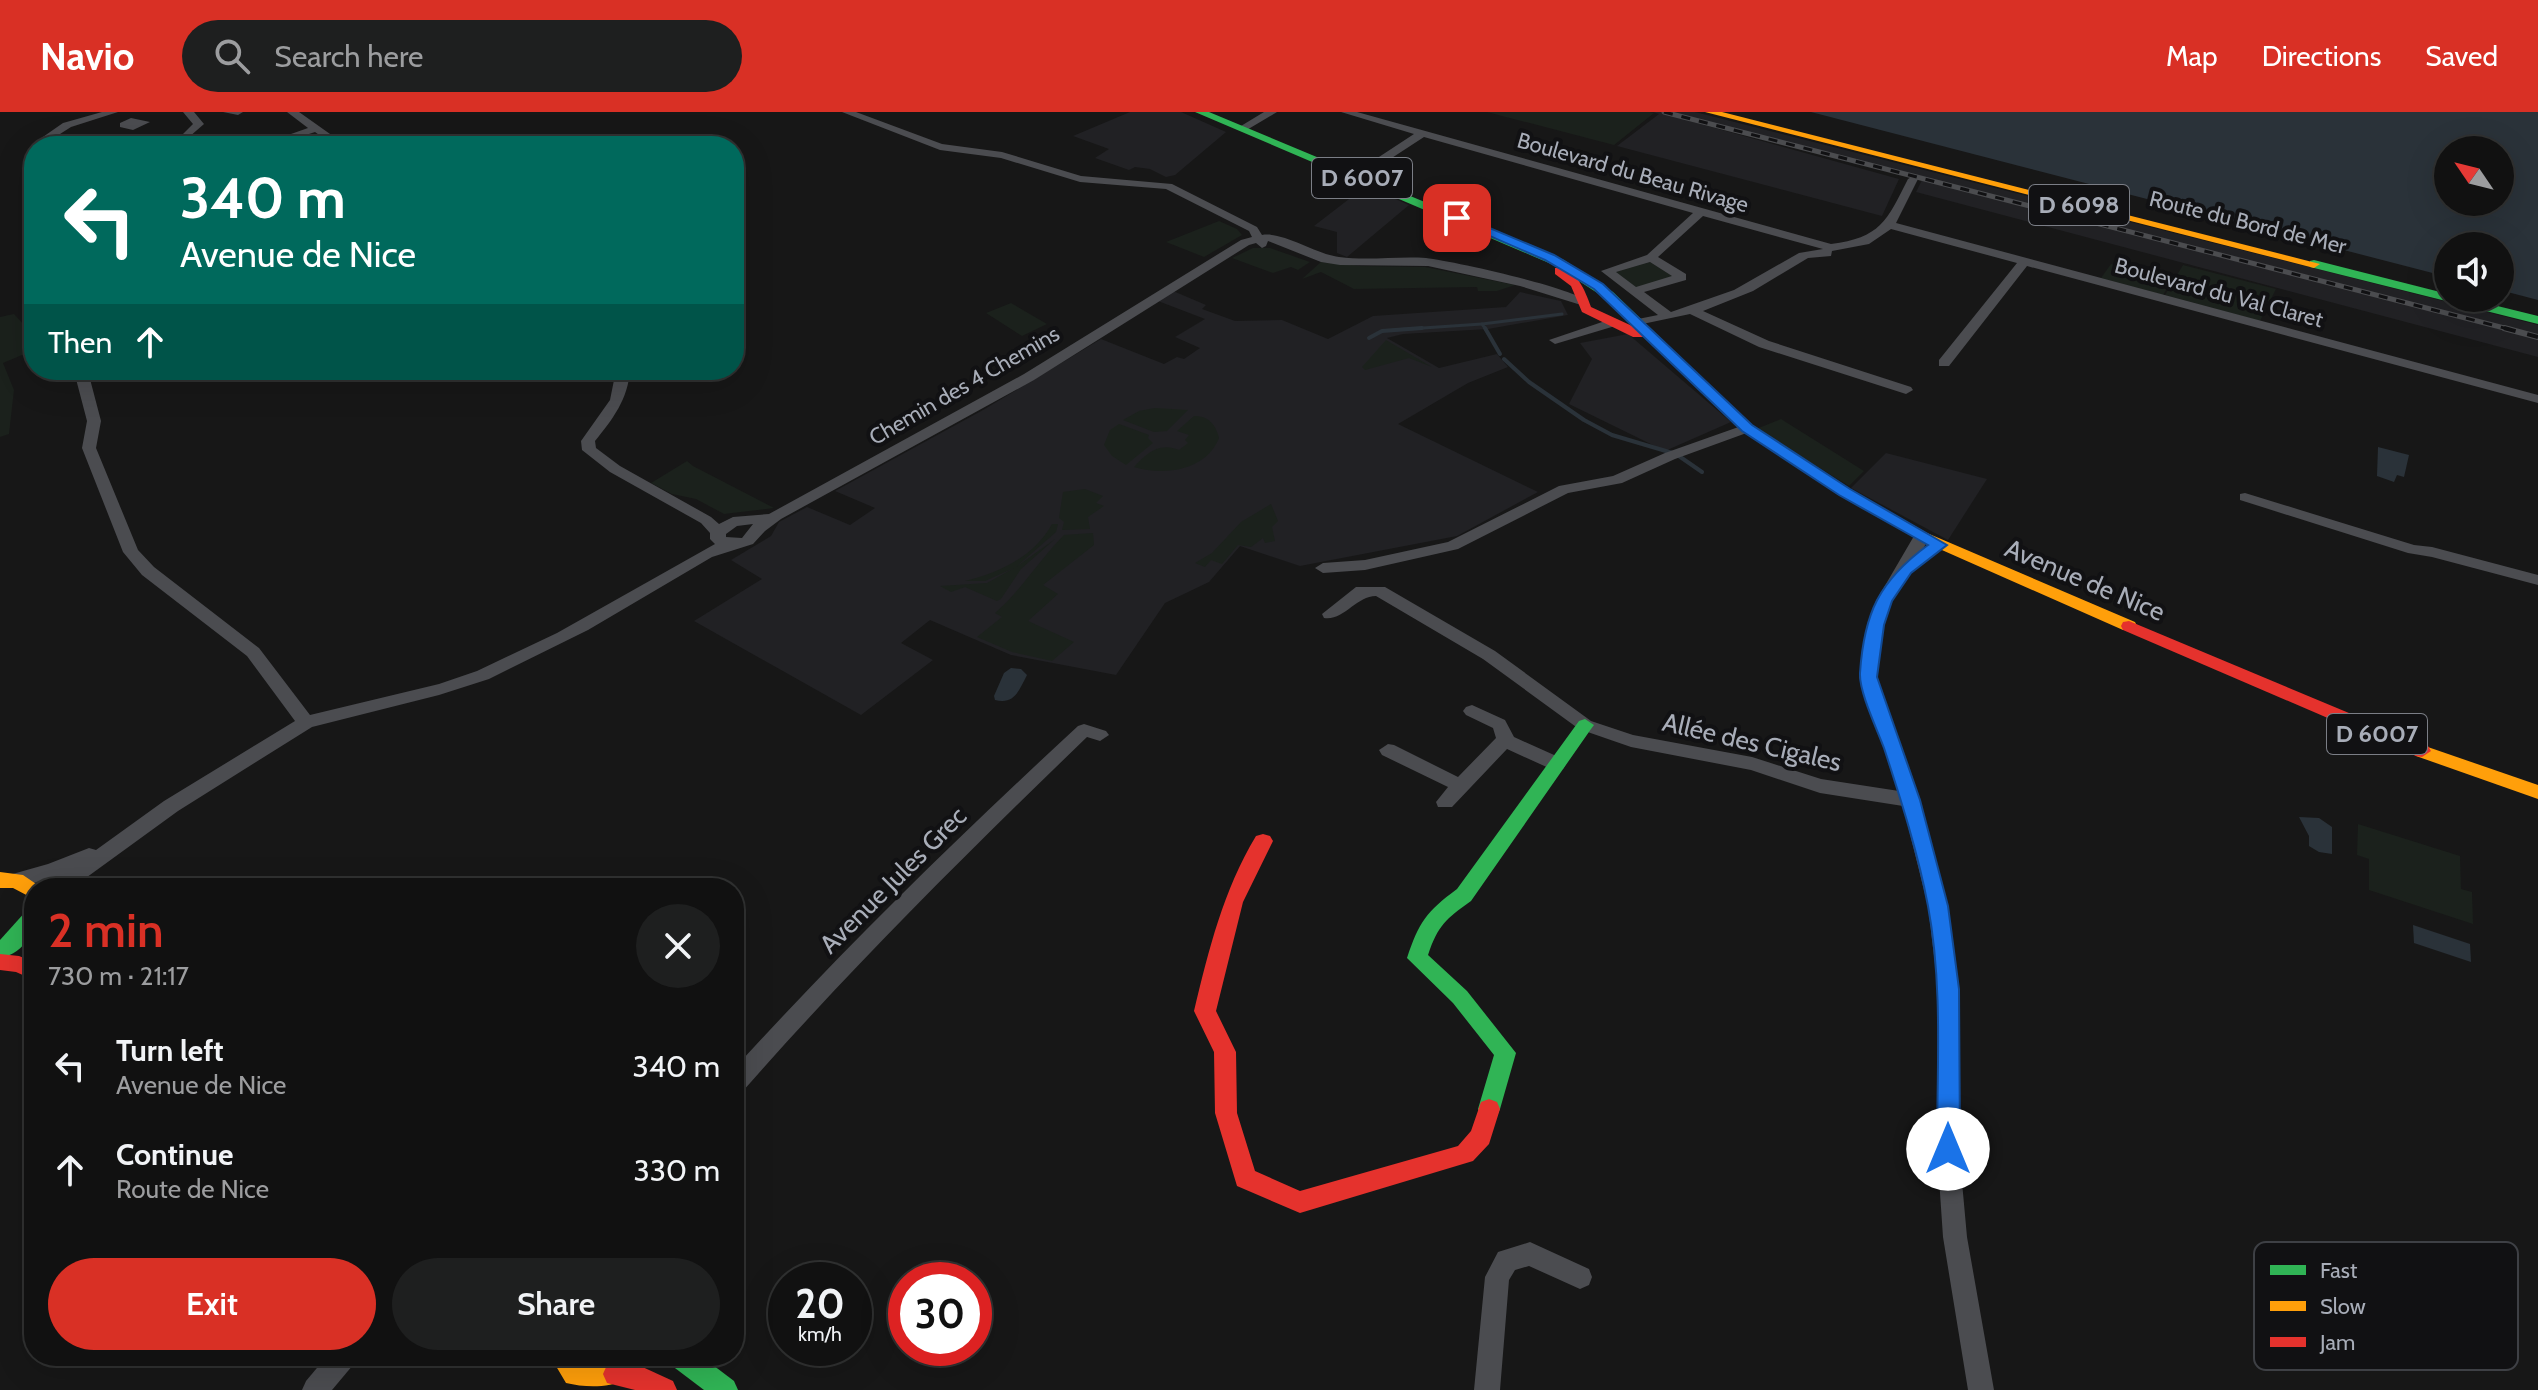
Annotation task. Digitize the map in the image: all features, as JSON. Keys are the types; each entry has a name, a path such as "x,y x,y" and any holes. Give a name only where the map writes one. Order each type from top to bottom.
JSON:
{"main road":[{"name":"D 6007","path":"1200,112 1238,121 1534,252"},
{"name":"Route du Bord de Mer","path":"1710,112 2434,294"},
{"name":"Avenue de Nice","path":"1534,252 1576,284 1586,309 1654,340 1747,428 1845,492 1922,536 2402,744 2538,792"},
{"name":"Avenue de Nice","path":"1534,252 1560,263 1599,287 1616,303 1618,322"},
{"path":"1580,296 1603,295 1616,303"},
{"name":"Route du Bord de Mer","path":"2506,312 2538,320"},
{"path":"1263,841 1253,854 1227,926 1205,1011 1225,1052 1226,1113 1245,1178 1300,1202 1465,1154 1481,1137 1505,1053 1460,997 1417,958 1420,935 1447,906 1464,895 1585,725"},
{"path":"0,951 24,932"},
{"path":"0,962 24,966"},
{"path":"565,1366 573,1376 585,1381 601,1380 616,1374 625,1366"},
{"path":"693,1366 725,1390"},
{"path":"616,1374 636,1377 664,1390"}],"street":[{"path":"50,136 67,125 113,112"},
{"path":"135,120 145,112"},
{"path":"186,136 199,124 188,112"},
{"path":"228,112 238,112"},
{"path":"292,112 328,136"},
{"path":"847,112 940,147 1002,155 1080,179 1168,186 1253,229 1261,241 1321,258 1428,262 1580,296"},
{"path":"1238,121 1272,112"},
{"name":"Boulevard du Beau Rivage","path":"1346,112 1822,248"},
{"path":"293,136 317,128"},
{"path":"1357,176 1423,133"},
{"path":"1555,340 1618,322 1691,310 1741,292 1791,262 1822,248 1874,240 1889,225 1913,179"},
{"path":"1668,316 1607,271 1651,258 1700,212"},
{"name":"Boulevard du Val Claret","path":"1889,225 2538,399"},
{"name":"Chemin des 4 Chemins","path":"719,542 747,541 756,534 756,525 1029,377 1171,287 1261,241"},
{"path":"1634,291 1682,277 1651,258"},
{"path":"1944,363 2025,261"},
{"path":"1691,310 1764,344 1906,390"},
{"path":"83,380 94,421 89,448 131,552 148,571 253,652 306,723"},
{"path":"623,380 623,388 614,408 588,441 589,450 615,469 706,520 756,525"},
{"path":"1323,568 1365,565 1453,546 1564,489 1617,480 1670,456 1747,428"},
{"path":"2245,497 2413,550 2432,552 2538,580"},
{"path":"706,520 719,542"},
{"path":"8,880 77,861 306,723 331,714 446,689 482,676 604,614 719,542 733,522"},
{"path":"1922,536 1879,613 1869,657 1868,677 1911,800 1938,906 1948,989 1948,1149 1954,1222 1981,1390"},
{"path":"1905,569 1939,545"},
{"name":"Allée des Cigales","path":"1330,614 1362,591 1379,591 1489,655 1585,725 1631,741 1752,764 1820,786 1911,800"},
{"path":"1445,802 1505,740 1506,734 1499,724 1472,711"},
{"name":"Avenue Jules Grec","path":"744,1074 785,1027 958,849 1084,730 1100,735"},
{"path":"1505,740 1557,764"},
{"path":"1388,750 1461,786"},
{"path":"71,878 161,813"},
{"path":"1487,1390 1497,1277 1507,1260 1530,1254 1580,1277"},
{"path":"315,1390 335,1366"}],"shaded area":[{"path":"1130,112 1181,112 1226,132 1175,175 1166,177 1150,169 1135,167 1129,170 1095,158 1109,149 1073,136"},
{"path":"1487,112 1650,112 1654,113 1614,145"},
{"path":"1653,112 1695,112 2434,299 2434,312 2487,312 2538,325 2538,357 1916,192 1922,180 1679,118 1899,179 1882,216 1617,146 1659,114"},
{"path":"1811,112 2538,112 2538,300 2514,294 2514,232 2434,232 2434,273"},
{"path":"1366,186 1409,205 1347,257 1337,253 1337,232 1314,226"},
{"path":"1219,221 1237,229 1242,235 1204,257 1166,242"},
{"path":"1253,248 1270,248 1310,262 1298,270 1291,267 1273,273 1232,258"},
{"path":"1321,262 1425,267 1515,285 1497,291 1478,291 1477,287 1354,289 1321,272 1302,279"},
{"path":"1650,262 1674,277 1637,288 1615,272"},
{"path":"2111,264 2172,280 2163,295 2101,278"},
{"path":"2183,265 2276,289 2260,321 2165,295"},
{"path":"1173,291 1206,305 1202,309 1235,321 1282,320 1328,339 1373,316 1506,307 1520,292 1561,301 1568,315 1488,329 1403,334 1387,338 1439,368 1497,354 1508,367 1468,383 1398,424 1538,492 1457,536 1300,566 1240,546 1209,582 1165,603 1116,675 1011,655 930,620 901,643 933,660 861,715 694,621 762,579 731,560 771,536 779,522 807,507 850,525 875,508 835,491 983,410 1101,339 1164,364 1177,357 1184,359 1200,348 1175,337 1205,319 1158,301"},
{"path":"1011,303 1047,324 1022,336 986,313"},
{"path":"14,314 24,325 24,354 3,363 14,390 9,434 0,437 0,317"},
{"path":"1628,334 1731,422 1665,451 1569,404 1592,359 1580,343"},
{"path":"1386,340 1432,367 1409,358 1365,370 1362,367"},
{"path":"1155,408 1188,410 1167,431 1154,432 1123,420 1139,411"},
{"path":"1194,416 1211,422 1219,438 1204,458 1171,470 1134,467 1154,450 1165,447 1179,450 1188,443 1185,440 1189,435 1177,431"},
{"path":"1781,419 1864,471 1849,486 1756,429"},
{"path":"1119,424 1149,435 1153,443 1126,465 1112,456 1104,445 1110,430"},
{"path":"2378,447 2409,455 2404,477 2397,475 2394,482 2377,476"},
{"path":"1886,453 1987,479 1948,540 1851,488"},
{"path":"687,461 774,508 724,514 696,499 672,494 651,483"},
{"path":"1085,489 1103,496 1096,503 1104,506 1088,517 1090,529 1062,530 1064,522 1059,518 1063,492"},
{"path":"1271,504 1278,521 1272,527 1275,541 1265,543 1263,538 1251,547 1238,545 1222,564 1211,560 1205,567 1195,563 1212,553 1241,522"},
{"path":"1052,524 1058,524 1056,532 1016,567 1055,539 1021,569 1001,599 997,601 965,587 951,592 940,586 987,583 1014,568 985,581 965,581 1015,562 1036,545"},
{"path":"1093,533 1094,545 1043,585 1058,594 1028,621 1074,642 1052,661 1012,652 977,637 1002,617 995,613 1064,535"},
{"path":"1011,668 1021,669 1027,675 1012,698 995,700 1004,673"},
{"path":"2299,817 2319,818 2332,827 2332,854 2309,846 2309,836"},
{"path":"2358,824 2460,856 2461,889 2472,892 2473,924 2369,890 2369,859 2357,855"},
{"path":"2413,925 2470,944 2471,962 2414,943"}],"waterway":[{"path":"1482,324 1562,314"},
{"path":"1416,328 1482,324"},
{"path":"1482,324 1486,330"},
{"path":"1369,338 1382,331 1416,328"},
{"path":"1393,330 1416,328"},
{"path":"1416,328 1422,328"},
{"path":"1485,328 1500,354"},
{"path":"1504,359 1529,382 1584,420 1612,435 1676,454 1702,472"}],"railway":[{"path":"1664,112 2512,330"},
{"path":"2504,328 2538,337"}],"traffic: fast":[{"path":"1200,112 1560,263 1609,295 1743,424"},
{"path":"2314,264 2434,294"},
{"path":"2506,312 2538,320"},
{"path":"1489,1109 1505,1053 1460,997 1417,958 1427,928 1438,914 1464,895 1585,725"},
{"path":"0,951 24,929"},
{"path":"693,1366 725,1390"}],"traffic: slow":[{"path":"1710,112 2314,264"},
{"path":"1743,424 1845,492 1922,536 2129,626"},
{"path":"2422,751 2538,792"},
{"path":"0,880 16,880 24,885"},
{"path":"570,1366 575,1374 592,1378 608,1375 625,1366"}],"traffic: jam":[{"path":"1559,271 1576,284 1586,309 1638,334"},
{"path":"2129,626 2422,751"},
{"path":"1263,841 1233,902 1205,1011 1225,1052 1226,1113 1245,1178 1300,1202 1465,1154 1481,1137 1489,1109"},
{"path":"0,962 24,966"},
{"path":"616,1374 636,1377 664,1390"}],"route":[{"path":"1457,218 1549,258 1599,287 1747,428 1845,492 1939,545 1905,569 1884,601 1875,625 1868,677 1911,800 1938,906 1948,989 1948,1149"}]}
